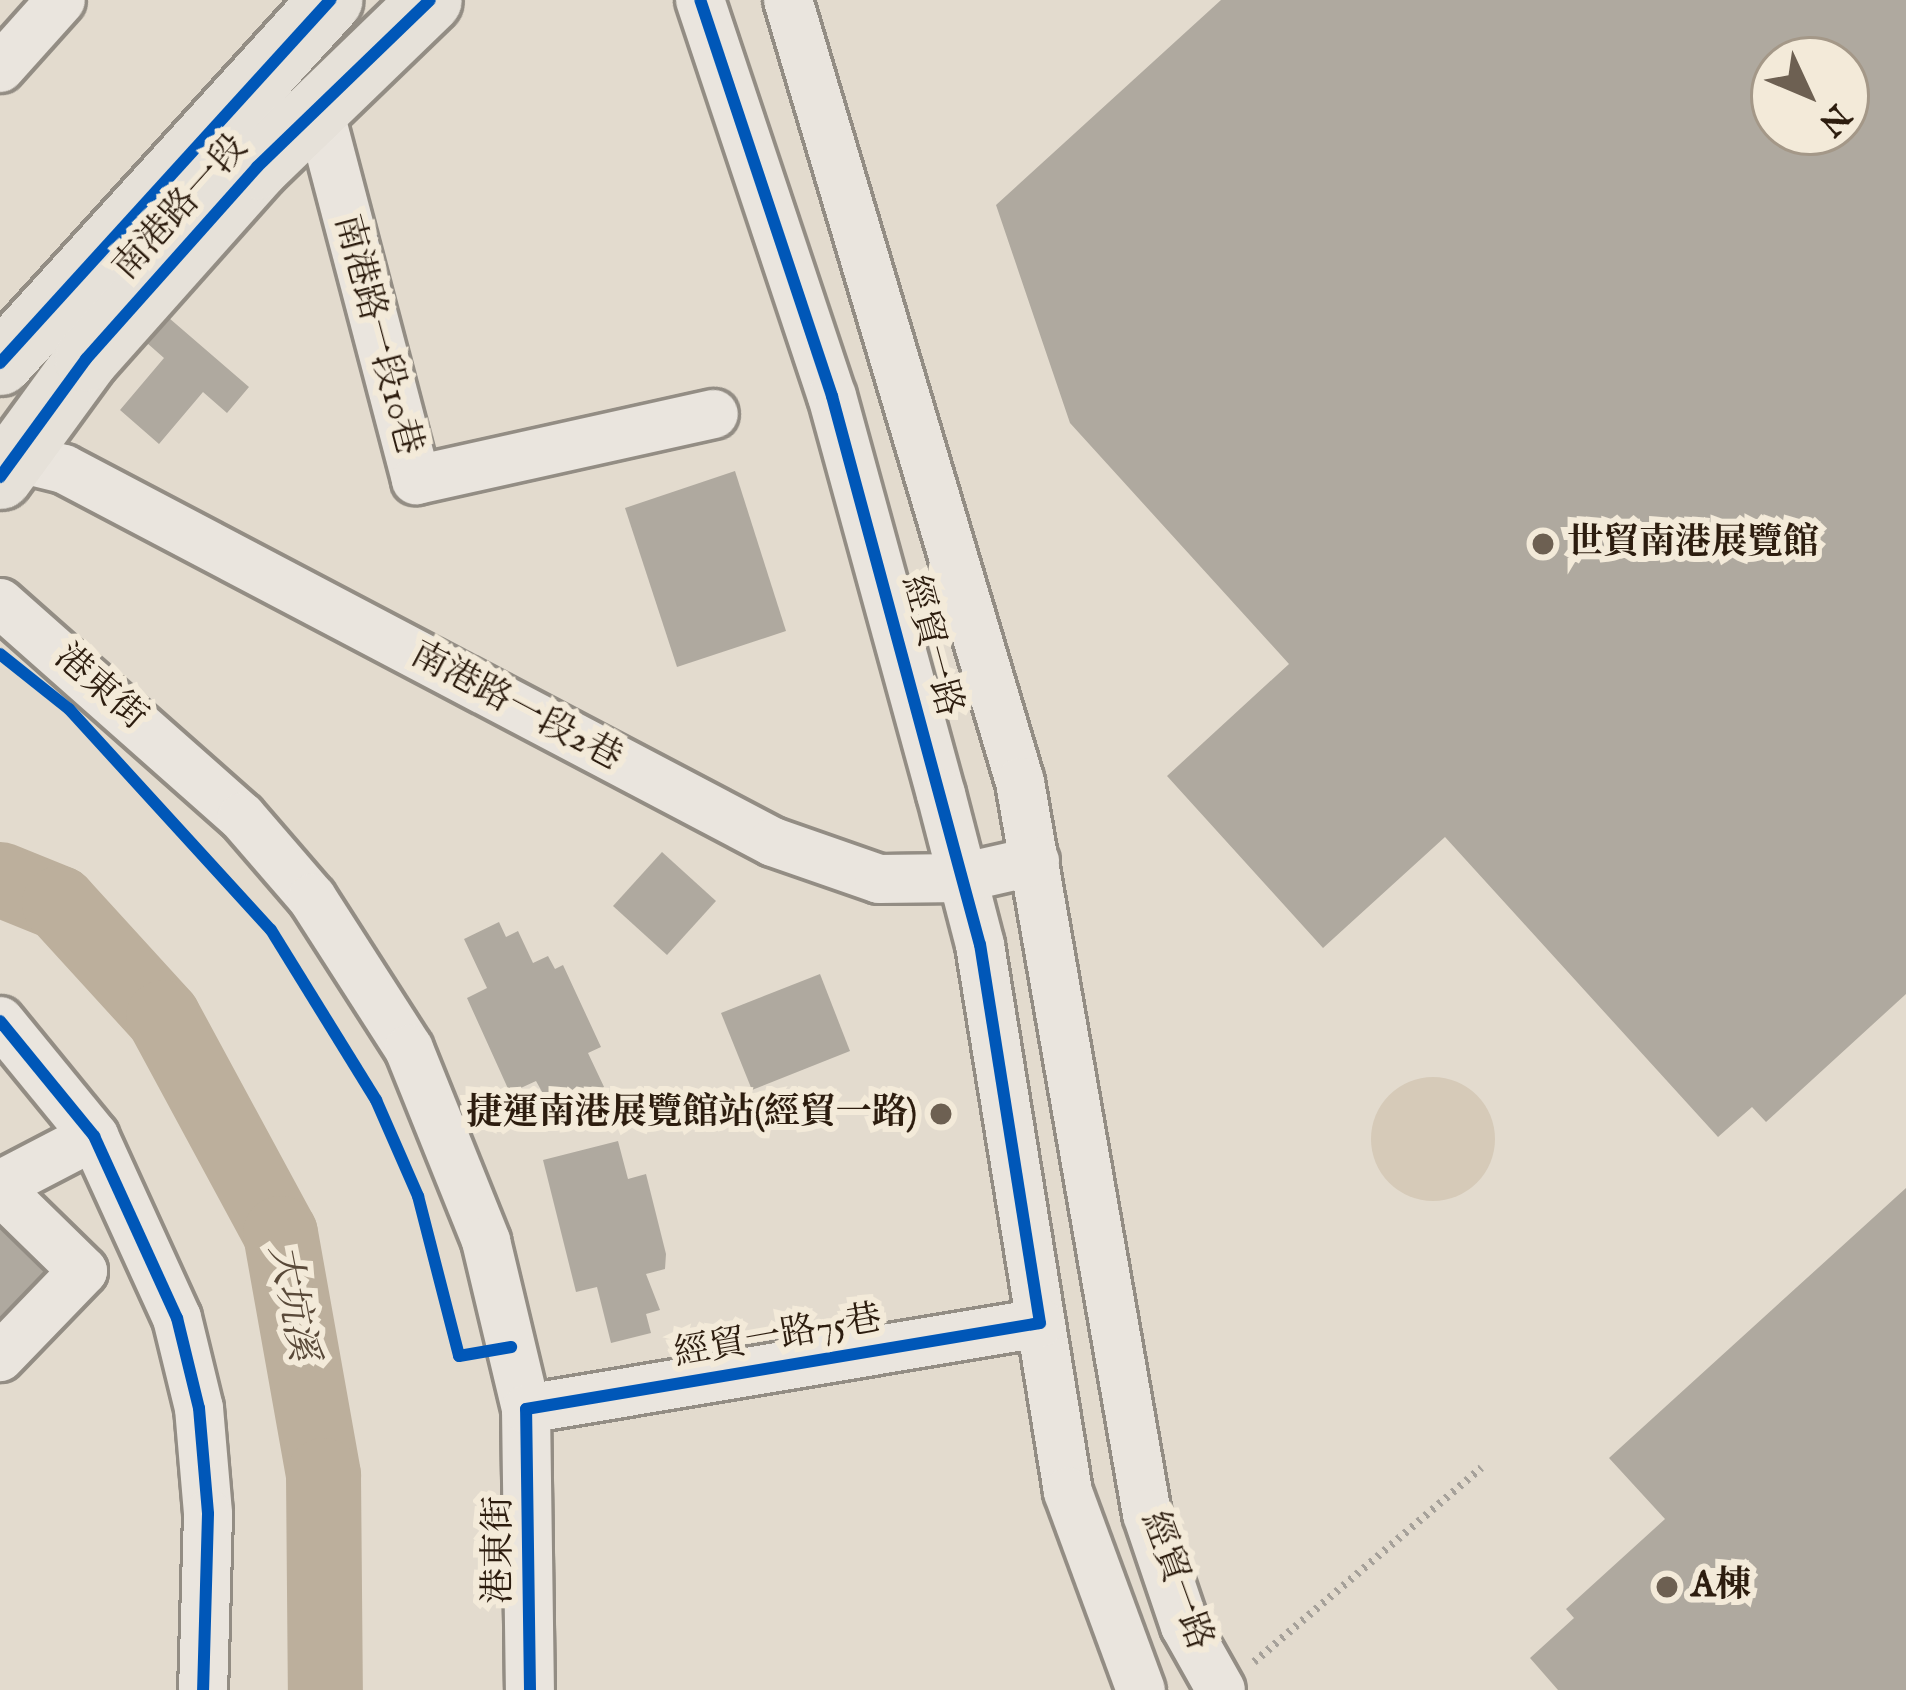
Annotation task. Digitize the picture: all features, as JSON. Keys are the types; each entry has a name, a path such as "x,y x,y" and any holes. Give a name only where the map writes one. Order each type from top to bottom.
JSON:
{"main road":[{"name":"南港路一段","path":"0,363 330,0"},
{"name":"南港路一段","path":"8,467 86,359 317,102 430,0"}],"street":[{"path":"0,68 61,0"},
{"name":"經貿一路","path":"700,0 832,396 980,945 1068,1492 1141,1690"},
{"name":"經貿一路","path":"788,0 1020,782 1147,1514 1185,1626 1237,1677"},
{"name":"南港路一段10巷","path":"317,102 416,480 714,415"},
{"name":"南港路一段2巷","path":"8,467 64,469 773,842 879,879 961,878 1035,861"},
{"name":"港東街","path":"0,602 242,817 368,978 453,1144 526,1409 530,1690"},
{"path":"0,1021 94,1136 157,1259 199,1408 208,1514 203,1690"},
{"path":"0,1357 83,1271 0,1187 94,1136"},
{"name":"經貿一路75巷","path":"526,1409 1040,1323"}],"path":[{"path":"1237,1677 1481,1468"}],"shaded area":[{"path":"1433,1077 1457,1082 1477,1095 1490,1115 1495,1139 1490,1163 1477,1183 1457,1196 1433,1201 1409,1196 1389,1183 1376,1163 1371,1139 1376,1115 1389,1095 1409,1082"}],"building":[{"name":"世貿南港展覽館","path":"1221,0 1906,0 1906,994 1766,1122 1752,1107 1718,1137 1445,837 1323,948 1167,776 1289,664 1070,423 996,205"},
{"path":"169,318 249,387 227,413 203,392 159,444 120,410 164,358 147,343"},
{"path":"735,471 786,631 677,667 625,508"},
{"path":"662,852 716,901 667,955 613,906"},
{"path":"499,922 506,937 518,931 533,963 548,956 555,969 563,965 601,1047 588,1053 605,1089 557,1119 536,1081 510,1093 467,998 487,988 464,939"},
{"path":"820,974 850,1051 752,1090 721,1013"},
{"path":"618,1141 628,1179 646,1174 666,1254 665,1269 646,1274 660,1310 646,1314 651,1333 611,1343 597,1287 576,1292 543,1160"},
{"path":"1906,1188 1906,1690 1558,1690 1530,1658 1574,1618 1566,1609 1665,1519 1609,1458"},
{"path":"0,1210 58,1266 0,1326"}],"waterway":[{"name":"大坑溪","path":"0,879 59,903 163,1017 280,1233 323,1475 325,1690"}],"cycle path":[{"path":"0,363 330,0"},
{"path":"0,477 86,359 257,167 430,0"},
{"path":"530,1690 526,1409 1040,1323 980,945 832,396 700,0"},
{"path":"0,654 69,709 271,930 376,1100 418,1196 459,1356 511,1347"},
{"path":"0,1021 94,1136 177,1318 199,1408 208,1514 203,1690"}],"place":[{"name":"世貿南港展覽館","path":"1543,544"},
{"name":"捷運南港展覽館站(經貿一路)","path":"941,1114"},
{"name":"A棟","path":"1667,1587"}]}
